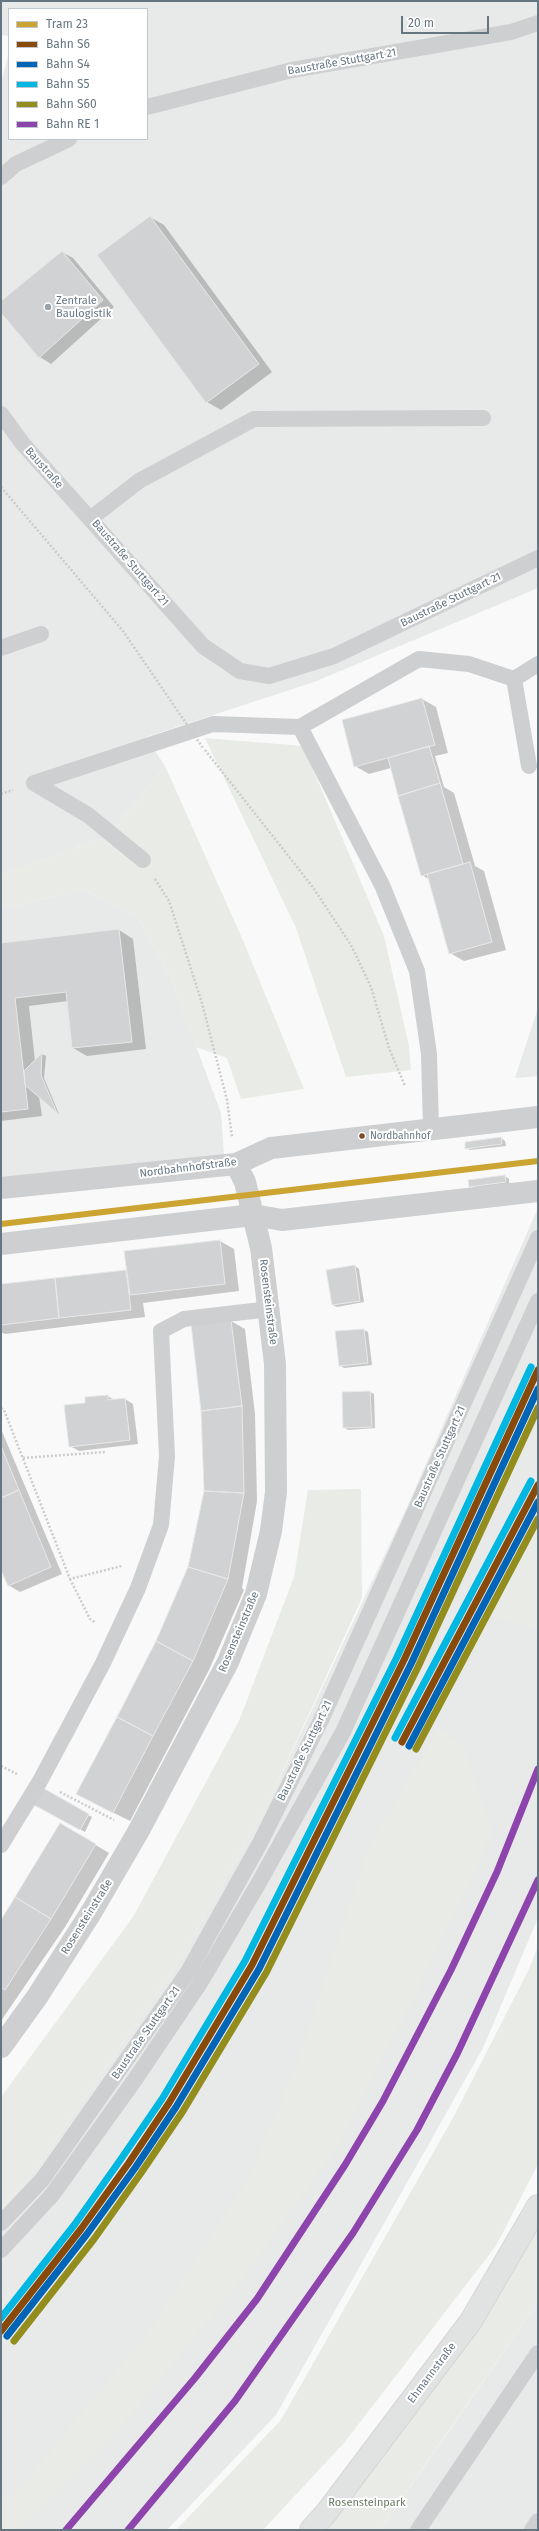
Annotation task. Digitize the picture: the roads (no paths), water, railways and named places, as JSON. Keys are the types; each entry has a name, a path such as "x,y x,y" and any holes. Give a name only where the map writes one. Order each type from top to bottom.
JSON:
{"street":[{"name":"Nordbahnhofstraße","path":"1,1188 236,1164 271,1148 309,1142 538,1117"},
{"name":"Rosensteinstraße","path":"1,2047 37,1997 88,1917 138,1832 228,1662 256,1594 271,1531 276,1492 276,1364 270,1308 261,1248 245,1182 236,1164"},
{"path":"1,1244 253,1215 282,1220 538,1191"},
{"name":"Ehmannstraße","path":"311,2530 327,2512 470,2322 538,2206"}],"lane":[{"name":"Baustraße Stuttgart 21","path":"148,107 292,70 511,32 538,22"},
{"path":"1,176 16,164 67,140"},
{"name":"Baustraße","path":"1,414 22,444 90,519"},
{"name":"Baustraße Stuttgart 21","path":"483,418 254,419 139,481 90,519 203,646 240,671 269,676 334,656 538,558"},
{"path":"1,648 41,634"},
{"path":"143,860 88,815 34,783 214,724 300,727 419,659 469,664 514,679"},
{"path":"514,679 538,664"},
{"path":"514,679 529,766"},
{"path":"300,727 382,885 418,971 429,1054 431,1129"},
{"name":"Baustraße Stuttgart 21","path":"1,2223 42,2180 188,1972 260,1843 322,1718 538,1238"},
{"name":"Baustraße Stuttgart 21","path":"1,2250 52,2195 200,1983 343,1732 538,1301"},
{"path":"1,1845 40,1781 116,1636 138,1588 161,1525 167,1456 161,1331 184,1319 270,1308"},
{"path":"418,2530 538,2353"},
{"path":"532,2530 538,2521"}],"tram line":[{"name":"23","path":"1,1224 538,1161"}],"rail line":[{"name":"S5","path":"1,2318 75,2224 121,2159 162,2099 245,1961 397,1657 531,1367"},
{"name":"S6","path":"1,2331 81,2229 128,2164 169,2103 252,1965 404,1660 538,1370"},
{"name":"S4","path":"7,2336 87,2234 135,2168 176,2107 259,1969 411,1664 538,1389"},
{"name":"S60","path":"14,2341 94,2239 141,2173 183,2111 266,1973 418,1667 538,1408"},
{"name":"S5","path":"395,1738 531,1481"},
{"name":"S6","path":"402,1742 538,1485"},
{"name":"S4","path":"409,1746 538,1502"},
{"name":"S60","path":"416,1749 538,1519"}],"place":[{"name":"Zentrale Baulogistik","path":"48,307"},
{"name":"Nordbahnhof","path":"362,1136"}],"park label":[{"name":"Rosensteinpark","path":"367,2503"}]}
